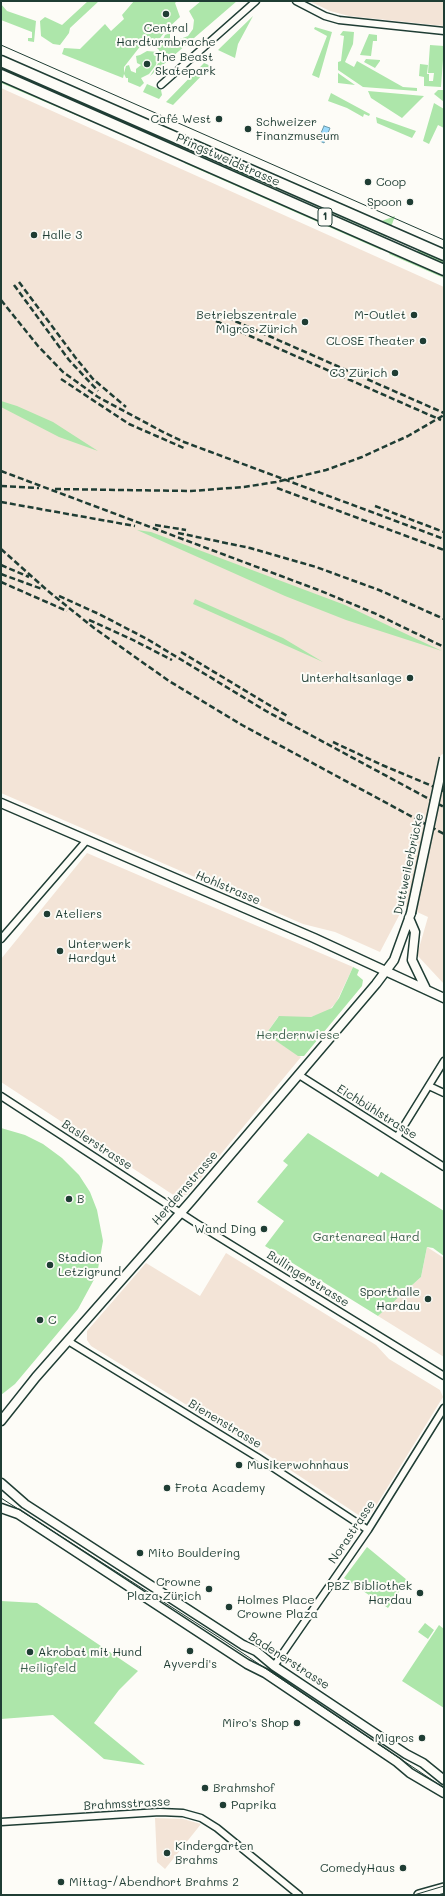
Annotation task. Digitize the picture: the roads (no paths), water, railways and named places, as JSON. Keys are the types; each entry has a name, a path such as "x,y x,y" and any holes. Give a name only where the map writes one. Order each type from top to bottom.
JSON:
{"main road":[{"name":"Pfingstweidstrasse","path":"1,61 444,255"},
{"name":"Pfingstweidstrasse","path":"1,75 444,270"},
{"path":"419,1895 441,1891"}],"street":[{"path":"161,85 256,1"},
{"path":"296,1 325,16 339,20 444,31"},
{"name":"Duttweilerbrücke","path":"387,970 394,960 410,915 444,758"},
{"name":"Hohlstrasse","path":"1,803 387,970 444,998"},
{"path":"1,939 87,840"},
{"path":"410,915 416,932 412,960 426,989"},
{"name":"Herdernstrasse","path":"1,1421 68,1341 299,1076 387,970"},
{"path":"397,1137 444,1060"},
{"name":"Eichbühlstrasse","path":"299,1076 444,1167"},
{"path":"429,1086 444,1093"},
{"name":"Baslerstrasse","path":"1,1096 181,1213"},
{"name":"Bullingerstrasse","path":"181,1213 444,1376"},
{"name":"Bienenstrasse","path":"68,1341 257,1456 368,1530"},
{"name":"Norastrasse","path":"274,1666 368,1530 444,1408"},
{"name":"Badenerstrasse","path":"1,1483 24,1504 243,1645 256,1651 274,1666 406,1754 423,1763 444,1780"},
{"name":"Badenerstrasse","path":"1,1508 18,1514 247,1664 265,1673 420,1779 444,1793"},
{"name":"Brahmsstrasse","path":"1,1822 160,1812 183,1813 208,1822 299,1895"}],"water":[{"path":"324,126 330,128 324,143 318,140"}],"tram line":[{"path":"1,45 444,240"},
{"path":"1,1498 223,1640 444,1788"},
{"path":"414,1895 444,1886"}],"railway":[{"path":"19,282 93,379 126,407"},
{"path":"14,285 69,360 98,391"},
{"path":"1,300 38,346 63,372 98,397 184,442 444,539"},
{"path":"219,314 444,413"},
{"path":"216,321 441,420"},
{"path":"61,379 129,424 184,448"},
{"path":"55,489 191,491 244,487 276,482 326,470 362,457 408,436 444,415"},
{"path":"1,471 321,591 374,613 444,647"},
{"path":"1,486 39,488"},
{"path":"277,488 444,550"},
{"path":"1,502 135,526"},
{"path":"375,506 444,532"},
{"path":"155,525 186,530"},
{"path":"178,533 250,548 316,567 379,590 444,619"},
{"path":"1,549 48,591 94,628 169,681 242,725 444,834"},
{"path":"1,565 29,577"},
{"path":"1,574 42,589"},
{"path":"1,582 67,611"},
{"path":"59,596 99,614 147,639 266,711 444,807"},
{"path":"89,620 172,660"},
{"path":"181,652 289,717"},
{"path":"333,742 382,765 444,791"}],"place":[{"name":"Central Hardturmbrache","path":"166,14"},
{"name":"The Beast Skatepark","path":"147,64"},
{"name":"Café West","path":"219,119"},
{"name":"Schweizer Finanzmuseum","path":"248,129"},
{"name":"Coop","path":"368,182"},
{"name":"Spoon","path":"410,202"},
{"name":"Halle 3","path":"34,235"},
{"name":"M-Outlet","path":"414,315"},
{"name":"Betriebszentrale Migros Zürich","path":"305,322"},
{"name":"CLOSE Theater","path":"423,341"},
{"name":"C3 Zürich","path":"395,373"},
{"name":"Unterhaltsanlage","path":"410,678"},
{"name":"Ateliers","path":"47,914"},
{"name":"Unterwerk Hardgut","path":"60,951"},
{"name":"B","path":"69,1199"},
{"name":"Wand Ding","path":"264,1229"},
{"name":"Stadion Letzigrund","path":"50,1265"},
{"name":"Sporthalle Hardau","path":"428,1299"},
{"name":"C","path":"40,1320"},
{"name":"Musikerwohnhaus","path":"239,1465"},
{"name":"Frota Academy","path":"167,1488"},
{"name":"Mito Bouldering","path":"140,1553"},
{"name":"Crowne Plaza Zürich","path":"209,1589"},
{"name":"PBZ Bibliothek Hardau","path":"420,1593"},
{"name":"Holmes Place Crowne Plaza","path":"229,1607"},
{"name":"Ayverdi's","path":"190,1651"},
{"name":"Akrobat mit Hund","path":"30,1652"},
{"name":"Miro's Shop","path":"297,1723"},
{"name":"Migros","path":"422,1738"},
{"name":"Brahmshof","path":"205,1788"},
{"name":"Paprika","path":"223,1805"},
{"name":"Kindergarten Brahms","path":"167,1853"},
{"name":"ComedyHaus","path":"403,1868"},
{"name":"Mittag-/Abendhort Brahms 2","path":"61,1882"}],"park label":[{"name":"Herdernwiese","path":"298,1035"},
{"name":"Gartenareal Hard","path":"366,1237"},
{"name":"Heiligfeld","path":"48,1668"}]}
